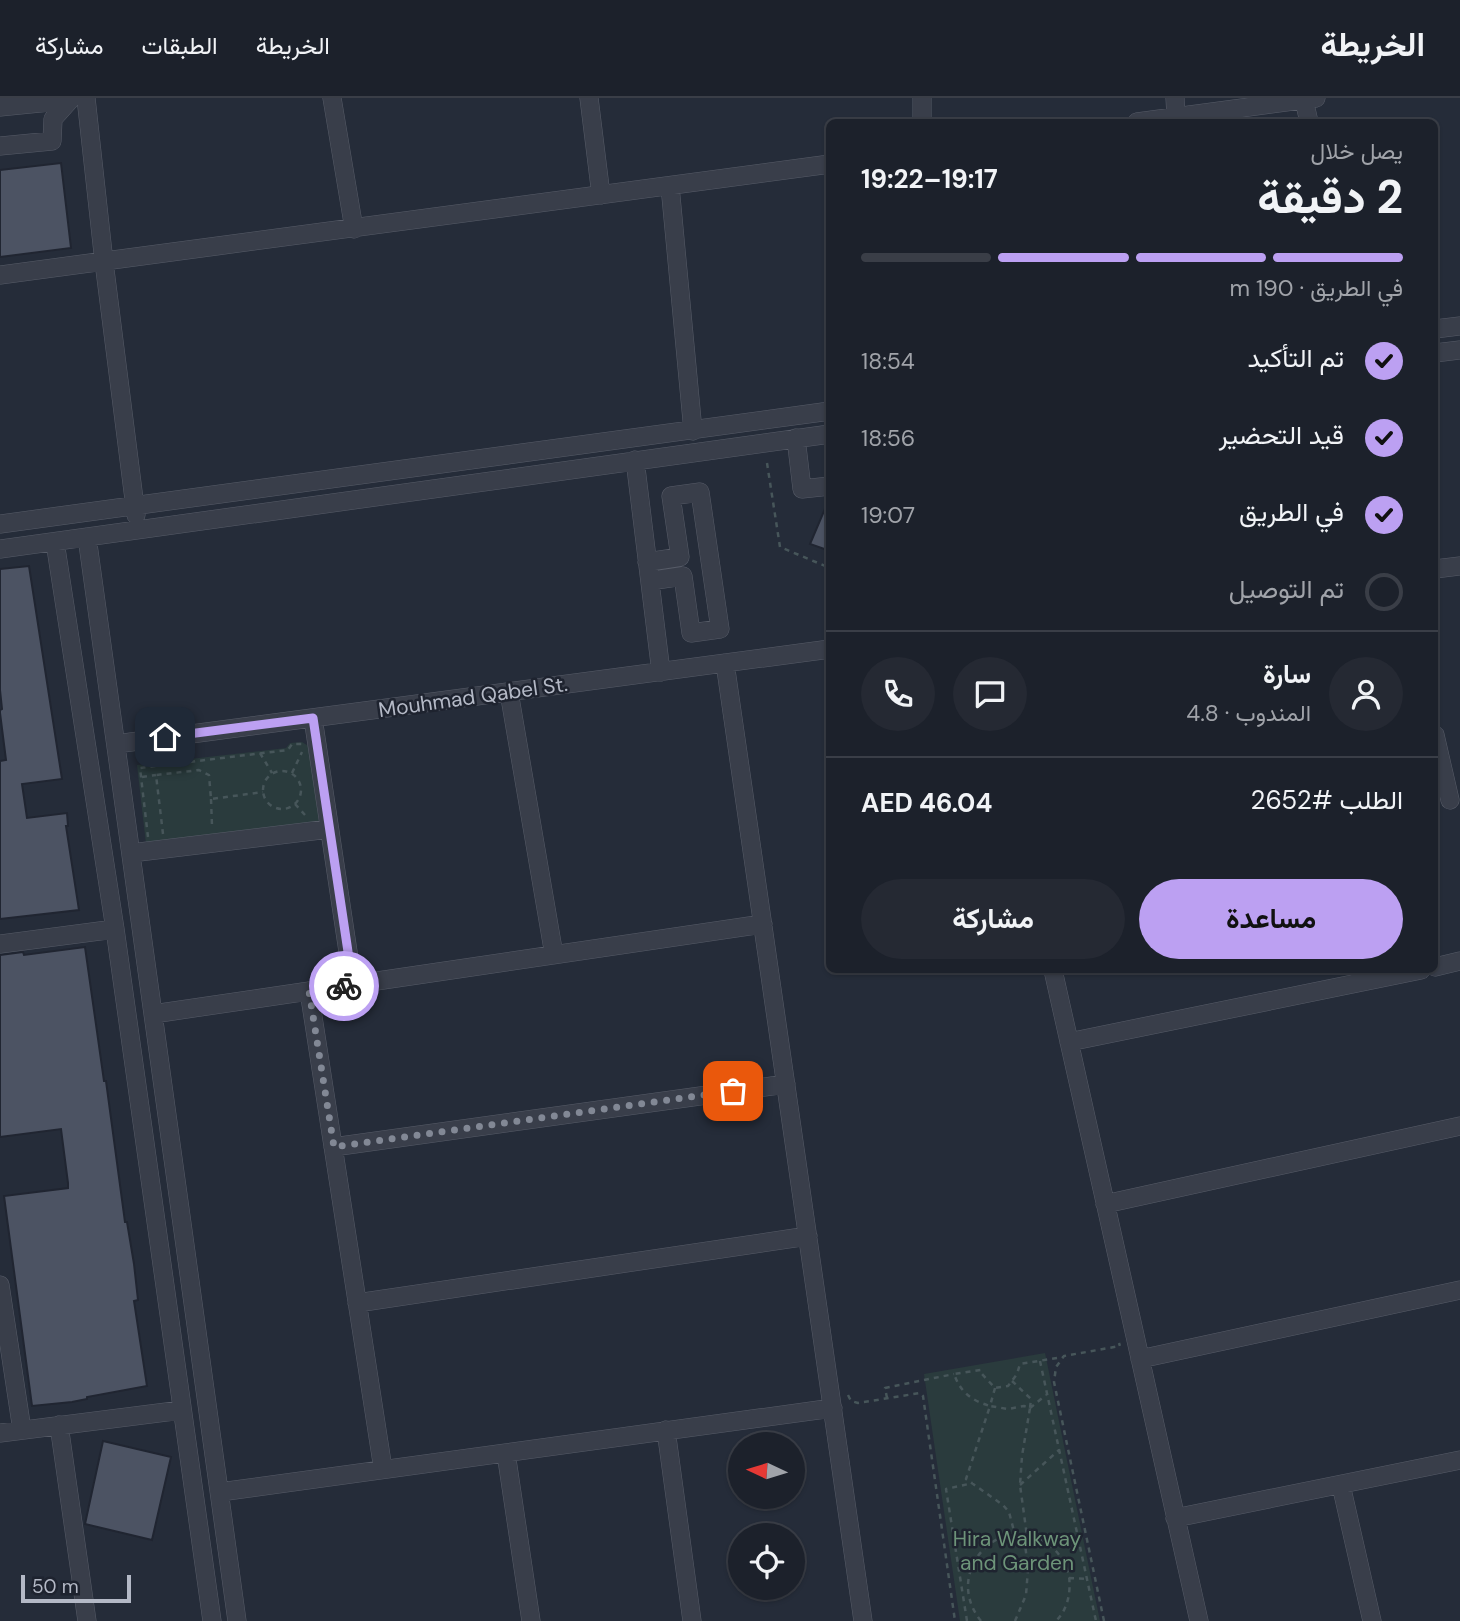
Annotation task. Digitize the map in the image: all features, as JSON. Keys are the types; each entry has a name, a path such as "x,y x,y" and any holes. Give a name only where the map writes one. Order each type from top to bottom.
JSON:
{"street":[{"path":"331,98 354,229"},
{"path":"589,98 601,195"},
{"path":"922,98 922,119"},
{"path":"1175,98 1176,117"},
{"path":"0,107 76,99"},
{"path":"0,146 52,141 53,119 76,99"},
{"path":"76,99 104,262 138,530"},
{"path":"1160,119 1310,99 1308,119"},
{"path":"0,275 826,165"},
{"path":"670,186 693,431"},
{"path":"1438,329 1460,326"},
{"path":"1438,353 1460,350"},
{"path":"0,524 826,412"},
{"path":"0,549 826,434"},
{"path":"796,438 802,489 826,486"},
{"path":"635,460 661,672"},
{"path":"700,492 720,629 691,633 683,576 671,496 700,492"},
{"path":"87,537 237,1621"},
{"path":"55,542 115,929 212,1621"},
{"path":"647,562 680,557"},
{"path":"1438,569 1460,566"},
{"path":"650,581 683,576"},
{"name":"Mouhmad Qabel St.","path":"116,744 826,650"},
{"path":"725,663 863,1621"},
{"path":"509,692 554,955"},
{"path":"313,718 353,985"},
{"path":"1438,750 1448,800"},
{"path":"131,853 329,829"},
{"path":"153,1014 763,924"},
{"path":"0,944 115,929"},
{"path":"1438,966 1460,961"},
{"path":"1054,973 1199,1621"},
{"path":"1069,1042 1406,973"},
{"path":"309,991 383,1469"},
{"path":"334,1147 786,1084"},
{"path":"1105,1204 1460,1126"},
{"path":"357,1303 808,1236"},
{"path":"0,1285 22,1430"},
{"path":"1140,1359 1460,1290"},
{"path":"220,1492 833,1408"},
{"path":"0,1433 182,1409"},
{"path":"60,1425 87,1621"},
{"path":"666,1430 692,1621"},
{"path":"506,1453 531,1621"},
{"path":"1175,1518 1460,1460"},
{"path":"1341,1485 1372,1621"}],"path":[{"path":"767,463 780,547 826,567"},
{"path":"149,842 140,768 288,750 292,744 307,747 292,773"},
{"path":"260,753 272,773"},
{"path":"198,761 199,770"},
{"path":"141,777 199,770 209,775 214,825 206,833"},
{"path":"272,773 292,773 301,788 299,800 284,809 272,807 264,798 265,780 272,773"},
{"path":"156,775 164,838"},
{"path":"211,799 263,792"},
{"path":"995,1388 1008,1386 1017,1374 1020,1364 1120,1346 1117,1332"},
{"path":"1063,1357 1056,1367 1054,1382 1104,1621"},
{"path":"1040,1360 1096,1621"},
{"path":"887,1398 885,1388 981,1370 995,1388"},
{"path":"954,1374 959,1389 990,1406 1030,1408"},
{"path":"1012,1381 1031,1399 1021,1456 1020,1485 1027,1536"},
{"path":"995,1388 966,1479 989,1493 1009,1512 1015,1535 1025,1544 1028,1569 1026,1595 1015,1621"},
{"path":"858,1403 919,1393 923,1396 954,1621"},
{"path":"1030,1408 1047,1394"},
{"path":"1020,1485 1059,1450"},
{"path":"967,1621 946,1489 974,1483"},
{"path":"981,1621 968,1596 968,1578 973,1562 984,1548 998,1539 1015,1535 1047,1543 1059,1554 1067,1569 1070,1586 1068,1602 1056,1621"},
{"path":"1069,1578 1087,1579"},
{"path":"949,1581 960,1580"}],"green space":[{"path":"302,742 310,747 319,823 146,844 137,765 286,748 290,743"},
{"name":"Hira Walkway and Garden","path":"1045,1353 1100,1621 960,1621 924,1374"}],"building":[{"path":"61,163 71,248 0,257 0,170"},
{"path":"826,506 826,550 810,544"},
{"path":"29,566 62,779 22,784 27,818 67,813 66,826 79,910 0,919 0,761 6,760 0,713 0,569"},
{"path":"85,947 125,1222 134,1264 138,1300 134,1301 147,1386 72,1402 32,1406 4,1196 68,1188 68,1183 61,1129 0,1137 0,955 23,952 24,955"},
{"path":"103,1441 171,1457 152,1540 85,1524"}],"way so far":[{"path":"344,986 309,991 334,1147 733,1091"}],"route":[{"path":"165,737 313,718 353,985 344,986"}]}
